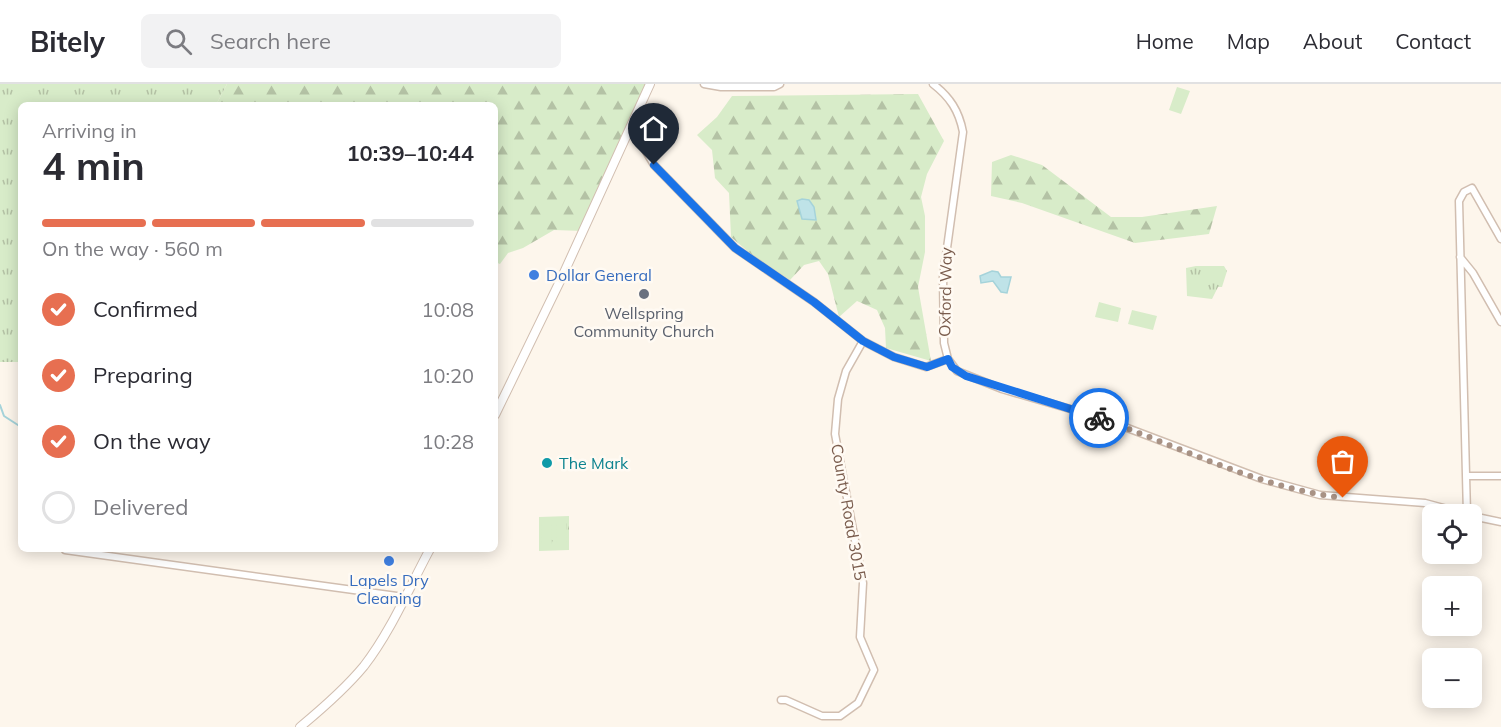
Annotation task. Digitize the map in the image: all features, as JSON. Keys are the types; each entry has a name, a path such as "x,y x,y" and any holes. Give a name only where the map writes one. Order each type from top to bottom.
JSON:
{"street":[{"path":"498,409 650,84"},
{"path":"704,84 721,87 774,87 780,84"},
{"name":"Oxford Way","path":"933,84 952,100 961,119 963,132 945,254 943,333 948,359 952,367 966,376 1101,418 1262,479 1320,495 1429,504"},
{"path":"631,126 654,165 735,248 814,302 863,341 894,357 927,367 948,359"},
{"path":"1466,504 1459,201 1464,192 1472,188 1501,239"},
{"path":"1460,257 1473,273 1501,322"},
{"name":"County Road 3015","path":"781,700 786,700 822,716 845,715 858,703 874,670 860,637 863,583 861,566 835,434 836,405 846,371 863,341"},
{"path":"1466,476 1501,476"},
{"path":"1482,518 1501,522"},
{"path":"79,552 404,597"},
{"path":"300,727 343,690 364,665 382,639 428,552"}],"green space":[{"path":"0,84 227,84 218,102 18,102 18,362 0,362"},
{"path":"227,84 651,84 583,231 554,230 523,248 508,253 500,264 498,263 498,102 218,102"},
{"path":"1177,87 1190,91 1181,114 1169,110"},
{"path":"918,94 944,141 927,174 921,197 925,216 925,252 918,287 931,361 886,348 885,328 877,310 857,301 839,317 828,274 819,261 804,265 790,280 758,260 731,237 729,193 715,178 712,150 697,135 717,117 732,96"},
{"path":"1011,155 1042,165 1111,217 1142,217 1217,206 1209,234 1135,243 1022,203 991,196 992,162"},
{"path":"1224,266 1227,271 1222,287 1218,287 1212,299 1187,296 1186,268"},
{"path":"1099,302 1121,308 1118,322 1095,317"},
{"path":"1132,310 1157,316 1153,330 1128,324"},
{"path":"569,516 569,550 539,551 539,517"},
{"path":"541,522 551,522 552,545 542,545"},
{"path":"556,522 566,522 567,545 557,545"}],"water":[{"path":"809,200 814,207 816,220 802,219 797,201"},
{"path":"992,271 998,272 1001,277 1011,277 1007,293 1001,292 993,281 981,283 980,276"}],"waterway":[{"path":"0,405 4,416 18,425"}],"way so far":[{"path":"1099,418 1262,479 1320,495 1343,498"}],"place":[{"name":"Dollar General","path":"534,275"},
{"name":"Wellspring Community Church","path":"644,294"},
{"name":"The Mark","path":"547,463"},
{"name":"Lapels Dry Cleaning","path":"389,561"}],"route":[{"path":"654,165 692,207 735,248 814,302 863,341 894,357 927,367 948,359 952,367 966,376 1099,418"}]}
